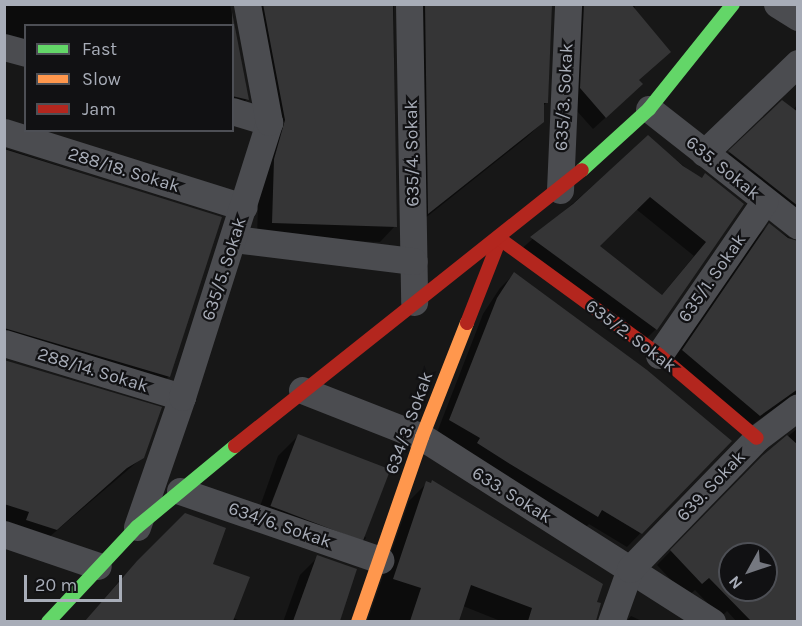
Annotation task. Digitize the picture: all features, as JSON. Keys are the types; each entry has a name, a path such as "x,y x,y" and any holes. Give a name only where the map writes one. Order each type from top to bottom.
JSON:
{"street":[{"name":"635/5. Sokak","path":"137,527 234,239 269,122 247,4"},
{"name":"635/4. Sokak","path":"409,4 414,302"},
{"name":"635/3. Sokak","path":"560,190 568,4"},
{"path":"48,621 137,527 302,390 414,302 500,239 560,190 649,109 733,4"},
{"path":"777,4 798,17"},
{"path":"4,47 24,52"},
{"path":"704,153 798,63"},
{"name":"635. Sokak","path":"649,109 798,226"},
{"path":"234,112 269,122"},
{"name":"288/18. Sokak","path":"4,132 244,207"},
{"name":"635/1. Sokak","path":"659,355 765,202"},
{"path":"234,239 414,261"},
{"name":"635/2. Sokak","path":"500,239 659,355 757,438"},
{"name":"634/3. Sokak","path":"358,621 422,437 500,239"},
{"name":"288/14. Sokak","path":"4,343 182,397"},
{"name":"633. Sokak","path":"302,390 422,437 712,621"},
{"name":"639. Sokak","path":"630,569 757,438 798,407"},
{"name":"634/6. Sokak","path":"180,491 380,560"},
{"path":"4,534 98,566"},
{"path":"611,621 630,569"}],"building":[{"path":"263,4 393,4 397,227 272,223 274,159 285,120"},
{"path":"425,4 552,4 548,103 544,103 544,122 428,214"},
{"path":"584,4 631,4 671,52 639,80 643,84 606,118 580,88"},
{"path":"232,12 249,100 234,96 234,24 232,24"},
{"path":"782,100 798,112 798,206 728,151"},
{"path":"648,135 683,166 702,178 705,173 744,204 657,330 530,237 573,204","holes":["650,197 706,242 662,295 600,246"]},
{"path":"4,149 222,217 170,377 4,328"},
{"path":"769,223 788,238 798,241 798,389 760,416 682,350"},
{"path":"514,272 647,370 732,441 642,534 602,510 598,517 477,443 480,438 449,420 497,298"},
{"path":"4,360 162,407 144,458 127,468 57,530 26,520 29,512 4,504"},
{"path":"298,434 390,469 363,541 270,506"},
{"path":"787,435 798,445 798,621 751,621 732,602 778,602 778,542 718,542 718,587 709,578 702,584 670,550 762,456"},
{"path":"432,480 603,584 597,602 601,603 596,621 528,621 532,608 471,585 459,621 410,621 421,588 393,579 426,481 431,483"},
{"path":"185,513 226,528 213,564 250,577 233,621 85,621 137,561"},
{"path":"317,555 357,569 340,621 293,621"}],"traffic: fast":[{"path":"582,170 649,109 733,4"},
{"path":"48,622 137,527 235,446"}],"traffic: slow":[{"path":"358,622 422,437 467,323"}],"traffic: jam":[{"path":"235,446 582,170"},
{"path":"467,323 500,239 659,355 757,438"}]}
